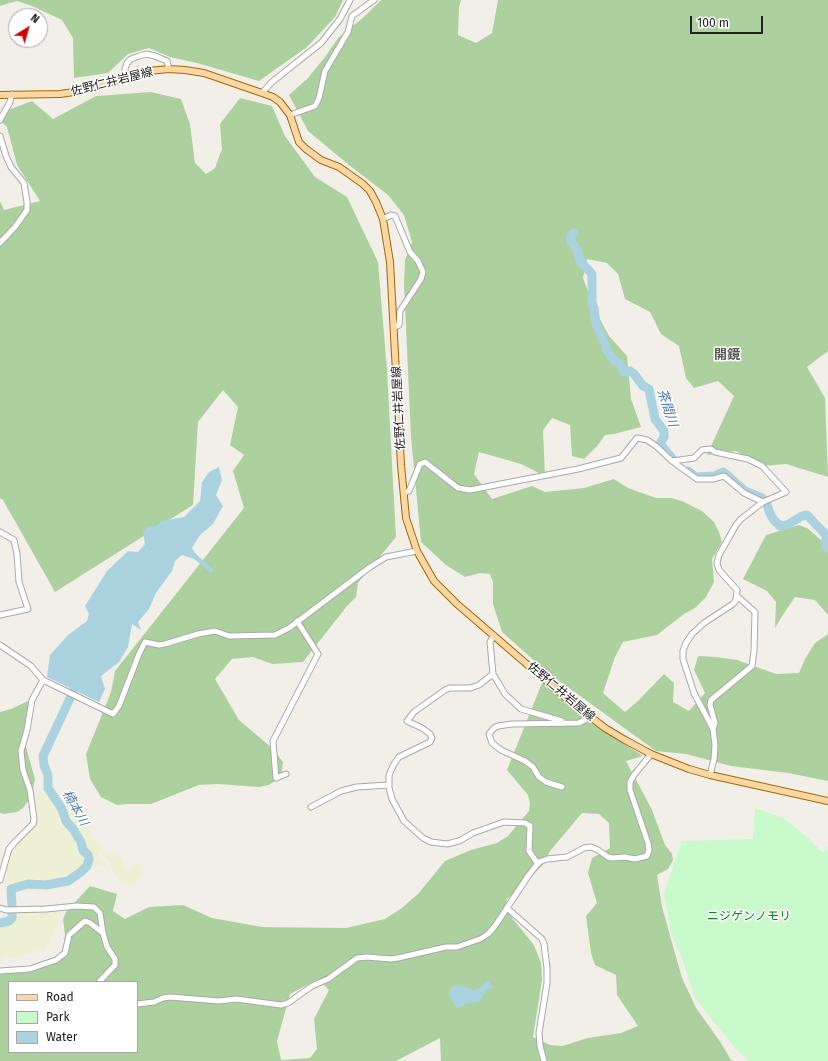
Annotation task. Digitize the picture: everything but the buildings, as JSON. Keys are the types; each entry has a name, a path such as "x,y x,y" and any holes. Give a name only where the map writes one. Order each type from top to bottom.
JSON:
{"main road":[{"name":"佐野仁井岩屋線","path":"0,95 60,94 74,92 148,71 169,69 204,73 273,97 280,102 290,115 299,142 321,160 344,170 363,184 370,191 383,219 390,262 406,518 417,551 428,571 446,593 494,635 590,717 615,734 650,754 689,769 828,801"}],"street":[{"path":"262,93 272,82 321,43 340,19 350,0"},
{"path":"290,115 315,106 319,98 325,71 348,32 352,16 374,0"},
{"path":"126,78 125,70 131,59 146,54 167,61 169,69"},
{"path":"0,120 10,102 12,94"},
{"path":"0,136 11,167 24,183 26,189 27,210 15,227 0,243"},
{"path":"383,219 391,215 394,216 410,252 418,261 423,272 421,279 400,311 399,325 395,327"},
{"path":"404,493 409,491 420,464 425,462 458,488 470,490 578,469 620,458 637,438 647,440 675,460 697,479 713,479 724,476 744,493 765,501"},
{"path":"675,460 694,458 702,450 711,450 748,459 762,466 786,492 765,501 741,519 736,525 719,555 717,563 719,570 737,590 737,596 733,604 704,622 692,634 683,651 683,658 694,694 713,729"},
{"path":"0,532 14,540 17,554 18,582 28,609 0,615"},
{"path":"0,645 31,666 43,680 113,714 120,706 139,654 145,642 159,645 198,634 215,631 229,636 272,636 289,628 386,557 417,551"},
{"path":"710,775 714,759 715,745 713,729 714,724 710,705 711,700 752,666 755,612 737,596"},
{"path":"286,774 276,778 273,741 318,654 297,621"},
{"path":"494,635 490,642 494,674 505,694 521,709 567,722"},
{"path":"494,674 479,685 470,688 450,688 444,690 414,712 407,721 422,728 430,734 432,738 430,742 399,757 389,775 388,785 392,799 399,813 413,830 423,838 431,842 447,844 459,841 473,833 504,822 525,823 530,826 529,851 538,864"},
{"path":"0,880 9,849 34,824 30,790 23,770 21,751 27,730 32,700 43,680"},
{"path":"562,787 546,782 539,777 533,767 525,761 500,750 492,743 489,734 498,726 512,724 579,723 590,717"},
{"path":"138,1004 154,1002 170,997 219,1001 236,999 274,1005 288,1004 312,986 328,979 357,958 398,958 446,947 457,947 480,939 488,934 495,926 539,862 547,859 567,857 584,848 591,847 612,858 625,857 635,859 646,856 649,850 648,843 630,790 630,782 650,754"},
{"path":"311,807 341,791 357,787 388,785"},
{"path":"0,908 6,910 46,909 77,906 94,907 100,913 103,933 107,946 115,959 115,965 101,981"},
{"path":"507,908 542,940 544,944 547,983 539,1033 540,1046 544,1061"},
{"path":"0,971 30,969 56,960 65,953 69,934 85,921 103,933"}],"green space":[{"path":"0,0 343,0 335,17 307,47 259,81 197,63 170,57 149,48 128,54 108,73 74,78 73,38 62,20 48,13 48,8 36,8 17,1 0,6"},
{"path":"381,0 461,0 459,7 458,35 476,43 492,33 498,0 828,0 828,351 807,367 825,398 828,477 786,464 762,466 736,451 707,455 734,396 718,381 694,388 686,378 679,346 661,334 650,312 625,299 618,274 607,263 587,259 583,278 594,308 609,336 627,356 631,399 641,427 605,435 598,445 584,459 572,456 570,425 552,418 543,430 545,476 521,464 479,452 474,474 492,499 532,486 545,492 584,488 614,479 628,488 656,498 671,498 682,501 702,511 714,522 722,542 712,559 714,582 706,597 695,608 684,614 657,635 623,642 615,657 603,693 625,712 664,674 674,683 673,702 689,711 705,693 694,670 698,656 737,660 776,674 799,673 805,659 815,643 828,634 828,781 788,773 731,766 686,754 656,751 547,672 502,632 493,604 493,582 490,574 480,573 465,577 446,565 421,542 411,437 404,283 405,260 412,242 404,215 388,195 308,131 289,95 307,79 338,38 364,17"},
{"path":"151,92 181,99 190,124 195,163 206,174 215,168 222,149 220,124 240,98 272,106 285,136 315,177 347,197 378,262 387,370 396,537 358,583 356,597 347,606 303,662 272,664 253,657 232,659 215,679 239,720 272,748 283,762 282,771 275,781 269,785 259,787 218,784 199,785 151,804 117,805 101,797 90,779 86,754 111,692 115,671 244,508 233,471 244,455 230,445 238,407 223,390 198,422 193,505 55,592 3,500 0,498 0,201 4,210 40,201 17,165 7,127 0,120 0,113 32,101 53,119 96,96"},
{"path":"799,525 807,528 828,546 828,615 815,600 795,597 775,628 776,602 767,591 743,579 766,535"},
{"path":"542,683 590,722 643,756 626,761 652,810 665,845 672,854 673,860 668,869 657,875 662,907 682,978 696,1008 731,1060 735,1061 441,1061 440,1038 396,1061 0,1061 0,970 29,966 55,957 63,950 65,935 63,919 66,912 90,886 117,894 113,911 125,919 149,907 183,905 212,918 262,927 346,928 385,919 402,908 418,894 445,861 471,850 497,843 508,836 529,811 530,803 528,795 507,770","holes":["582,813 599,814 609,823 610,848 592,858 588,873 597,903 586,916 591,953 595,965 616,975 617,995 638,1026 621,1033 588,1038 562,1046 550,1045 533,1037 542,980 541,963 534,945 512,918 506,900 542,866 550,851","318,979 329,990 314,1019 317,1049 310,1058 281,1060 277,1041 290,994"]},
{"path":"28,701 29,711 24,740 35,779 33,789 30,798 23,808 17,812 4,814 0,813 0,712 11,709"},
{"path":"40,790 49,795 66,827 78,843 80,852 86,858 85,862 67,876 49,880 29,879 9,885 6,872 9,859 15,845 27,835 37,823 33,802"},
{"path":"65,807 86,823 94,841 101,847 99,856 108,867 92,866 86,868 91,859 90,855 81,836 69,820"},
{"name":"ニジゲンノモリ","path":"755,808 783,818 805,835 823,853 828,845 828,1061 749,1061 734,1047 695,998 682,958 671,934 664,893 682,841 753,839"},
{"path":"102,851 105,853 117,852 123,859 125,866 128,869 137,863 143,865 144,872 142,876 133,885 122,884 115,875 109,862 101,853"},
{"path":"16,911 61,912 56,928 45,950 35,951 15,958 7,957 0,961 0,925 11,922"}],"water":[{"path":"219,467 222,480 216,495 223,506 213,524 200,535 192,548 195,553 214,570 211,573 194,559 182,555 175,561 172,571 156,593 149,609 138,622 141,630 132,624 128,647 119,662 101,676 105,689 99,702 47,677 50,655 68,635 87,621 89,614 85,606 107,571 128,551 138,552 145,544 143,532 147,527 156,526 161,521 184,517 200,501 202,482 209,472"},
{"path":"488,980 494,988 487,989 479,1002 468,1003 457,1009 448,993 453,986 463,986 472,990 478,989"}],"waterway":[{"name":"茶間川","path":"574,233 570,238 571,242 575,246 581,262 592,274 592,303 596,324 608,352 615,361 620,364 624,372 630,371 643,386 649,389 655,419 664,431 664,437 661,442 662,446 676,463"},
{"name":"茶間川","path":"688,471 696,477 714,476 723,472 745,491 766,501 773,519 780,526 787,525 802,516 807,515 826,535 826,546 828,548"},
{"name":"楠本川","path":"12,906 11,889 28,884 46,885 68,881 87,866 89,859 88,855 83,850 81,842 66,821 62,809 48,788 48,775 44,765 43,756 79,679"},
{"name":"楠本川","path":"0,923 9,921 12,918 12,914"}],"district":[{"name":"開鏡","path":"727,355"}]}
